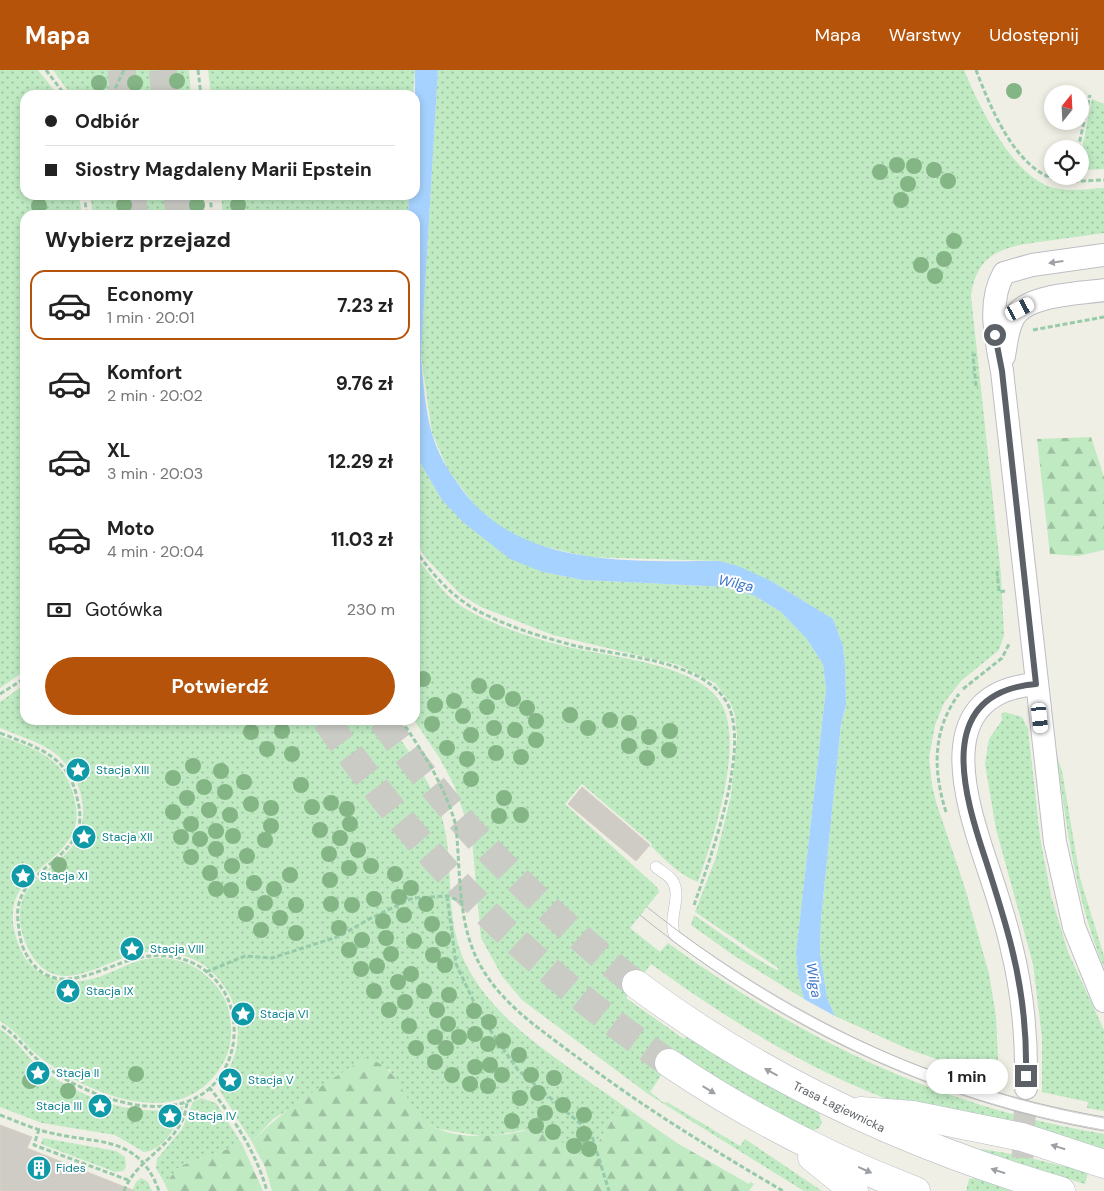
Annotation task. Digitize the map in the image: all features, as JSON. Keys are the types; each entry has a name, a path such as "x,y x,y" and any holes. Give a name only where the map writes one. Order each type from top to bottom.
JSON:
{"main road":[{"name":"Trasa Łagiewnicka","path":"636,984 721,1043 773,1074 845,1110 944,1153 1061,1191"},
{"path":"669,1063 699,1083 773,1126 846,1162 916,1191"},
{"path":"845,1110 913,1116 1022,1137 1104,1164"},
{"path":"773,1126 854,1191"}],"street":[{"path":"1104,255 1032,265 1004,273 996,286 995,308 995,335 1002,371 1051,816 1061,875 1074,927 1104,1001"},
{"path":"1002,371 1012,320 1020,309 1038,300 1104,290"},
{"path":"1026,1088 1024,1020 1018,972 1002,910 970,812 964,784 963,759 968,729 984,703 1011,688 1036,684"}],"lane":[{"path":"656,867 672,880 674,886 672,922 675,936 743,984 784,1009 878,1056 945,1083 1016,1105 1104,1124"}],"path":[{"path":"46,70 61,90"},
{"path":"114,90 124,70"},
{"path":"198,70 200,90"},
{"path":"976,70 997,120 1025,159 1044,174"},
{"path":"1080,140 1090,95"},
{"path":"1089,180 1104,180"},
{"path":"1029,337 1033,330 1046,326 1104,317"},
{"path":"974,358 976,386"},
{"path":"420,556 452,593 484,614 567,643 676,668 701,678 724,698 729,708 733,732 729,780 717,839 693,907"},
{"path":"997,571 1000,592"},
{"path":"0,694 20,681"},
{"path":"404,725 435,772 452,810 456,826 463,902 473,949 481,966 504,998 548,1036 647,1108 702,1144 783,1191"},
{"path":"0,733 50,754 58,760 72,782 79,808 80,820 74,839 31,880 24,889 18,906 20,939 35,967 53,976 75,979 98,974 137,958 160,956 190,961 206,972 223,990 234,1021 231,1054 221,1074 209,1087 187,1102 168,1107 152,1107 95,1094 46,1067 0,1025"},
{"path":"206,972 245,956 272,958 340,936 369,919 413,898 447,896 463,902"},
{"path":"447,896 456,964 481,1017 518,1070 591,1133 609,1191"},
{"path":"209,1087 247,1142 267,1191"},
{"path":"124,1191 128,1180 161,1149 175,1132 186,1112 187,1102"},
{"path":"0,1115 39,1129 113,1143 124,1148 144,1163 160,1191"},
{"path":"39,1129 34,1146 128,1180"}],"green space":[{"path":"0,70 38,70 54,90 20,90 20,200 80,200 81,210 20,210 20,674 0,688"},
{"path":"53,70 189,70 191,90 67,90"},
{"path":"208,70 415,70 413,90 210,90"},
{"path":"438,70 964,70 988,121 999,139 1011,156 1039,182 1060,189 1104,188 1104,233 1019,245 996,253 980,269 974,281 971,296 1001,575 1004,635 999,650 961,681 944,703 935,725 929,758 936,802 965,888 989,974 996,1016 999,1081 908,1049 835,1016 827,998 820,952 821,919 841,724 846,705 843,646 833,619 771,581 719,561 588,557 530,543 497,525 476,507 448,470 432,433 421,355"},
{"path":"1092,99 1104,104 1104,169 1089,170 1089,140 1084,140 1086,130 1089,130 1089,114"},
{"path":"91,200 202,200 202,210 92,210"},
{"path":"222,200 409,200 408,210 222,210"},
{"path":"1091,437 1104,477 1104,550 1078,556 1050,554 1037,439"},
{"path":"420,463 442,500 543,572 583,580 726,587 755,596 781,612 806,638 823,664 826,689 796,953 798,975 804,999 736,957 691,925 694,915 754,957 778,971 778,968 695,912 716,857 731,796 737,737 735,715 730,702 715,683 679,665 553,635 481,607 460,594 420,549"},
{"path":"420,562 454,601 485,619 511,630 564,646 653,664 697,681 714,694 724,709 729,727 730,748 728,771 718,820 698,882 685,876 673,867 651,846 652,844 582,784 565,804 657,887 659,892 630,928 660,952 668,943 718,978 770,1010 822,1039 875,1065 929,1087 986,1106 1044,1122 1104,1134 1104,1151 901,1104 867,1091 771,1043 710,1005 651,964 626,998 684,1039 687,1036 723,1060 819,1113 822,1123 819,1128 812,1131 758,1103 676,1053 650,1092 664,1103 667,1102 740,1146 745,1139 822,1191 804,1191 648,1094 522,1000 502,976 481,938 472,840 468,839 464,814 454,785 439,757 417,725 420,725"},
{"path":"20,688 20,725 390,725 422,772 441,815 448,847 451,900 456,935 461,953 469,970 482,991 517,1027 558,1060 621,1104 589,1158 544,1134 523,1130 487,1137 439,1129 424,1122 414,1111 389,1069 291,1108 273,1119 252,1142 220,1091 222,1080 236,1052 238,1025 235,1006 230,995 211,971 186,956 166,952 146,952 76,975 62,976 49,972 37,962 26,944 22,933 20,914 24,896 34,882 71,848 78,836 83,810 77,783 71,771 62,760 40,744 0,728 0,702"},
{"path":"1005,712 1022,717 1028,729 1040,837 1051,896 1068,952 1104,1030 1104,1111 1087,1108 1088,1102 1042,1092 1042,1037 1033,964 996,829 985,764 989,739 1002,720 1001,714"},
{"path":"0,736 38,751 58,766 71,787 76,807 77,816 70,838 62,849 24,884 17,895 13,907 13,923 17,941 28,962 45,976 56,980 79,981 102,976 141,960 156,958 173,959 188,964 202,972 223,995 229,1012 231,1027 229,1049 223,1063 206,1085 185,1098 161,1103 136,1101 110,1095 85,1085 41,1058 0,1021"},
{"path":"1056,753 1062,771 1080,878 1104,956 1104,967 1094,941 1079,888 1068,835"},
{"path":"0,1029 11,1037 39,1067 54,1078 89,1096 128,1108 147,1110 166,1110 184,1106 174,1128 158,1147 144,1152 115,1135 42,1123 0,1107"},
{"path":"369,1059 389,1071 425,1121 436,1128 453,1134 481,1136 525,1131 538,1132 546,1134 589,1158 621,1104 677,1143 749,1184 751,1182 754,1184 749,1191 272,1191 265,1167 252,1142 303,1098 360,1061"},
{"path":"201,1098 216,1103 242,1144 183,1165 177,1169 165,1184 156,1168 157,1159 182,1129 193,1102"},
{"path":"43,1138 116,1151 125,1157 126,1167 123,1171 115,1172 41,1144"},
{"path":"242,1144 263,1191 168,1191 165,1184 177,1169 183,1165"},
{"path":"982,1149 1017,1155 1088,1172 1085,1184 980,1151"},
{"path":"141,1178 148,1182 152,1191 132,1191 136,1182"},
{"path":"976,1178 1017,1191 966,1191 969,1179"}],"water":[{"name":"Wilga","path":"415,70 438,70 421,355 426,405 432,434 442,459 456,481 480,510 508,531 540,545 574,554 610,559 719,561 738,566 771,581 833,619 843,646 846,705 841,724 821,919 820,952 827,998 835,1016 804,999 798,975 796,953 826,689 823,664 806,638 781,612 755,596 726,587 583,580 543,572 510,559 463,522 442,500 420,463 420,210 408,210 409,200 420,200 420,90 415,90"}],"building":[{"path":"582,787 650,845 636,861 568,804"},
{"name":"Fides","path":"0,1125 32,1137 27,1148 135,1191 0,1191"}],"tunnel":[{"path":"122,70 123,90"},
{"path":"163,70 165,90"},
{"path":"132,200 134,210"},
{"path":"178,200 179,210"},
{"path":"330,725 400,818 481,908 571,989 669,1063"},
{"path":"386,725 438,793 468,828 532,894 600,955 636,984"},
{"path":"1021,1191 1026,1088"}],"tram line":[{"path":"647,907 699,946 752,982 862,1042 920,1066 979,1087 1040,1104 1104,1117"},
{"path":"640,915 692,955 745,991 801,1024 858,1053 917,1078 978,1100 1040,1118 1104,1131"}],"place":[{"name":"Stacja XIII","path":"78,770"},
{"name":"Stacja XII","path":"84,837"},
{"name":"Stacja XI","path":"23,876"},
{"name":"Stacja VIII","path":"132,949"},
{"name":"Stacja IX","path":"68,991"},
{"name":"Stacja VI","path":"243,1014"},
{"name":"Stacja II","path":"38,1073"},
{"name":"Stacja V","path":"230,1080"},
{"name":"Stacja III","path":"100,1106"},
{"name":"Stacja IV","path":"170,1116"},
{"name":"Fides","path":"39,1168"}],"route":[{"path":"995,335 1002,371 1036,684 1022,685 1002,692 992,697 978,710 965,738 963,773 966,798 1002,910 1016,962 1023,1002 1026,1076"}]}
